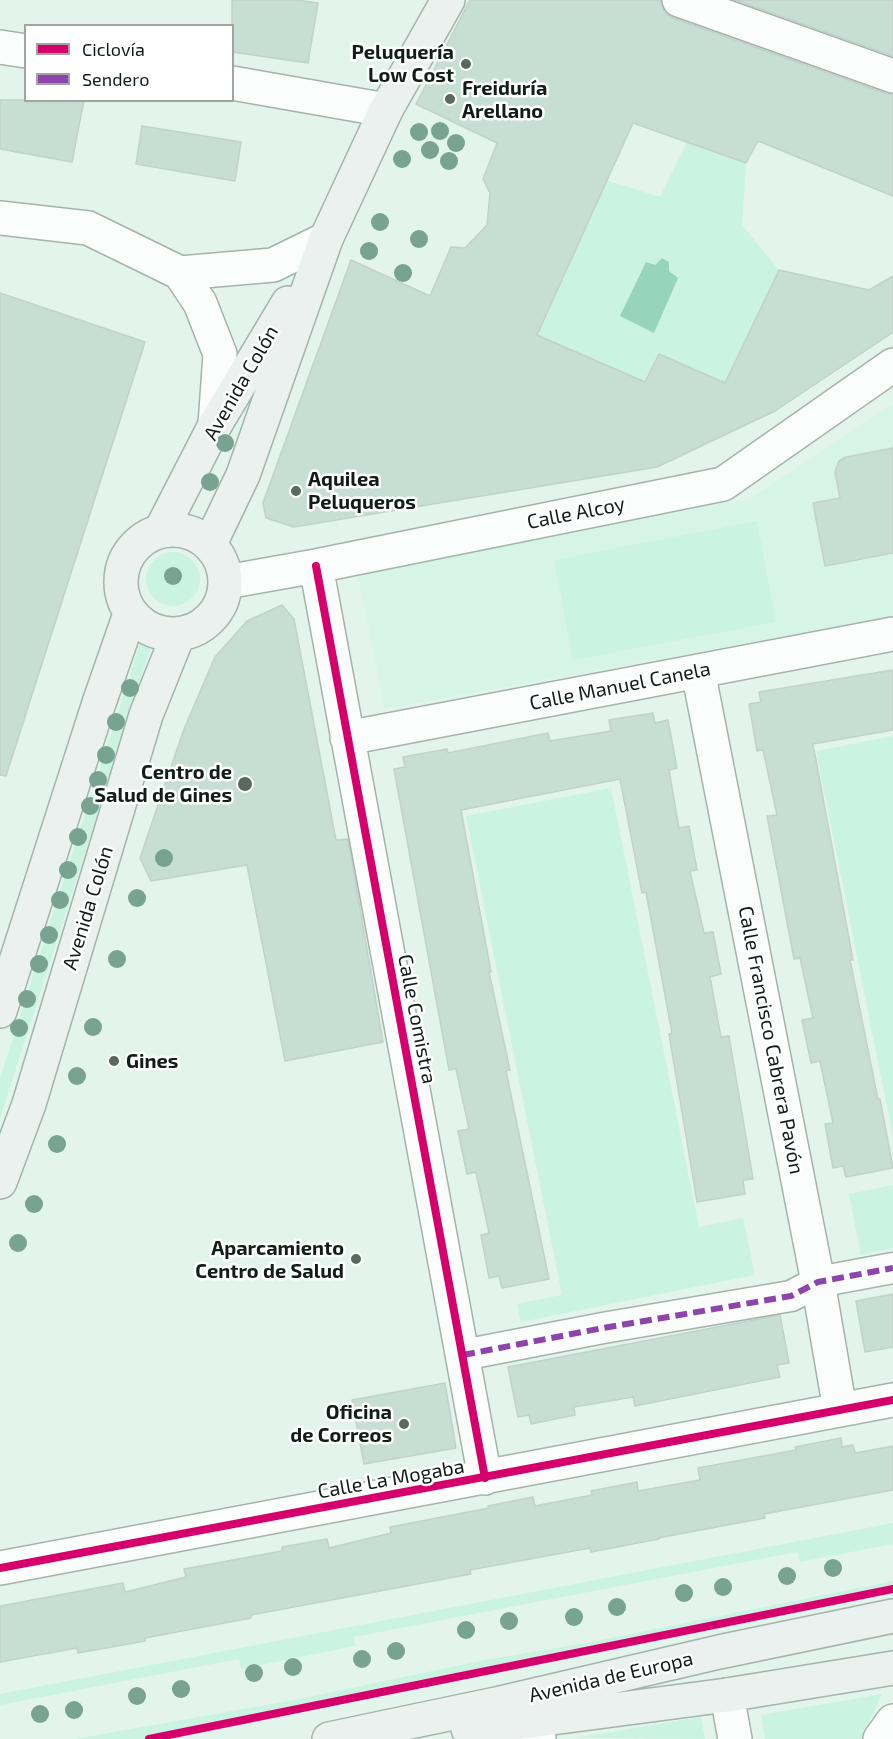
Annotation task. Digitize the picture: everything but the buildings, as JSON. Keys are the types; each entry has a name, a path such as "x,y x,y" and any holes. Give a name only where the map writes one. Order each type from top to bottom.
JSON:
{"main road":[{"name":"Avenida Colón","path":"210,544 243,475 326,239 386,110 448,0"},
{"name":"Avenida Colón","path":"161,530 216,425 326,239"},
{"path":"161,530 179,530 196,535 210,544 219,555 226,582 224,598 206,623 192,631 178,635 159,633 143,626 130,614 123,600 120,585 121,571 126,557 135,545 161,530"},
{"path":"0,1011 99,702 130,614"},
{"name":"Avenida Colón","path":"0,1182 29,1104 146,715 178,635"},
{"name":"Avenida de Europa","path":"329,1739 893,1616"},
{"path":"568,1687 642,1689 706,1678 727,1695 745,1670 810,1654 850,1624"},
{"name":"Avenida de Europa","path":"395,1739 530,1731 893,1668"}],"street":[{"path":"679,0 893,76"},
{"path":"0,47 24,51"},
{"path":"234,83 386,110"},
{"path":"0,218 88,228 180,273 200,303 220,354 216,425"},
{"path":"180,273 273,265 326,239"},
{"name":"Calle Alcoy","path":"226,582 723,484 893,365"},
{"name":"Calle Comistra","path":"316,566 485,1478"},
{"name":"Calle Manuel Canela","path":"347,738 893,634"},
{"name":"Calle Francisco Cabrera Pavón","path":"699,671 818,1282 840,1410"},
{"path":"463,1355 791,1296 818,1282 893,1268"},
{"name":"Calle La Mogaba","path":"0,1568 893,1400"},
{"path":"727,1695 735,1739"},
{"path":"880,1739 893,1721"}],"shaded area":[{"path":"687,142 746,163 742,225 779,270 725,383 659,355 645,382 537,335 605,180 660,197"},
{"path":"662,258 669,262 669,271 678,278 654,333 620,316 646,262 655,265"},
{"path":"893,404 893,616 385,709 357,571 750,499"},
{"path":"757,521 776,622 573,660 554,560"},
{"path":"168,552 178,552 188,556 196,564 200,579 196,594 188,602 178,606 168,606 158,602 150,594 146,584 146,574 150,564 158,556"},
{"path":"141,641 151,646 0,1119 0,1078"},
{"path":"893,736 893,1137 816,751"},
{"path":"611,788 699,1227 743,1218 755,1275 521,1322 517,1304 562,1295 466,816"},
{"path":"893,1185 893,1248 861,1255 849,1194"},
{"path":"893,1523 893,1544 800,1562 797,1552 354,1637 355,1646 241,1669 239,1659 0,1705 0,1694"},
{"path":"893,1581 893,1589 149,1739 75,1739 294,1700 485,1660 591,1642"},
{"path":"882,1694 861,1739 765,1739 761,1715"},
{"path":"701,1717 705,1739 574,1738"}],"marked path":[{"path":"463,1355 791,1296 818,1282 893,1268"}],"cycle path":[{"path":"316,566 485,1478"},
{"path":"0,1568 893,1400"},
{"path":"149,1739 893,1589"}],"place":[{"name":"Peluquería Low Cost","path":"466,64"},
{"name":"Freiduría Arellano","path":"450,99"},
{"name":"Aquilea Peluqueros","path":"296,491"},
{"name":"Centro de Salud de Gines","path":"245,784"},
{"name":"Gines","path":"114,1061"},
{"name":"Aparcamiento Centro de Salud","path":"356,1259"},
{"name":"Oficina de Correos","path":"404,1424"}]}
